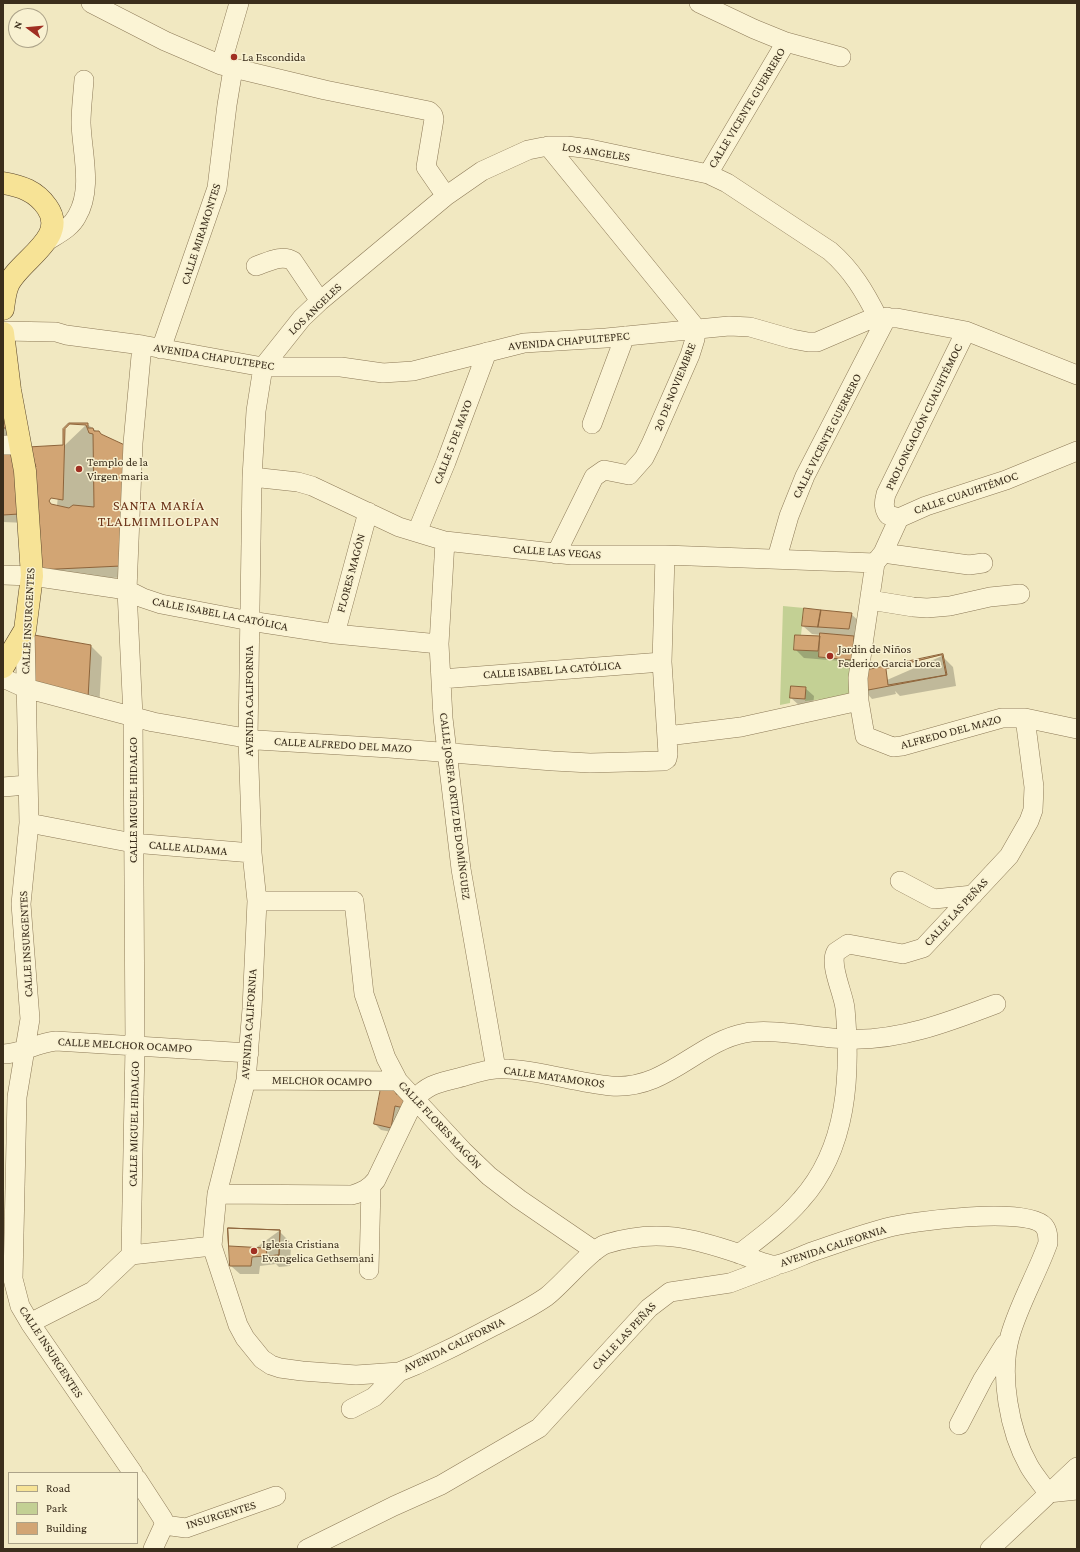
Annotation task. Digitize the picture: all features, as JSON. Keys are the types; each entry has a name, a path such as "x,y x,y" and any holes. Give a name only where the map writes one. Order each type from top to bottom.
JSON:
{"main road":[{"path":"3,183 19,186 34,192 42,199 49,210 52,221 51,233 47,241 22,265 8,284 3,309"},
{"name":"CALLE INSURGENTES","path":"3,332 10,390 12,445 28,503 32,576 25,630"},
{"path":"3,667 25,630"}],"street":[{"path":"91,3 165,41 227,67 421,108 432,112 434,119 426,167 446,196"},
{"name":"CALLE MIRAMONTES","path":"161,349 217,188 226,105 227,67 239,3"},
{"path":"700,3 754,29 786,42 841,57"},
{"name":"CALLE VICENTE GUERRERO","path":"708,174 786,42"},
{"path":"47,241 68,228 77,217 83,202 85,188 81,123 84,80"},
{"name":"LOS ANGELES","path":"263,367 302,318 320,300 446,196 482,171 502,160 528,150 548,146 567,146 590,149 708,174 733,186 830,251 843,262 860,283 882,318"},
{"name":"20 DE NOVIEMBRE","path":"548,146 696,328 695,339 690,355 644,458 632,473 628,475 604,470 594,477 556,554"},
{"path":"256,266 282,258 290,259 293,261 320,300"},
{"name":"CALLE VICENTE GUERRERO","path":"776,558 789,516 802,482 882,318"},
{"name":"AVENIDA CHAPULTEPEC","path":"3,332 56,332 66,335 161,349 263,367 341,367 399,373 443,365 524,343 625,336 696,328 729,326 750,327 797,340 817,342 866,320 882,318 966,331 1077,375"},
{"name":"PROLONGACIÓN CUAUHTÉMOC","path":"899,518 888,515 884,510 886,494 966,331"},
{"path":"592,424 625,336"},
{"name":"CALLE MIGUEL HIDALGO","path":"131,1255 135,1046 133,716 127,590 133,443 142,346"},
{"name":"CALLE 5 DE MAYO","path":"417,532 446,462 487,352"},
{"name":"AVENIDA CALIFORNIA","path":"263,367 256,411 252,477 248,739 252,854 257,901 249,1053 246,1080 217,1194 212,1246 238,1325 245,1338 258,1354 271,1365 280,1368 356,1375 399,1372 449,1350 546,1297 564,1282 595,1250 604,1244 642,1237 672,1236 698,1240 775,1266 846,1240 888,1228 931,1220 1003,1216 1037,1221 1044,1226 1048,1233 1048,1243 1010,1336 1005,1358 1005,1382 1018,1442 1029,1466 1048,1493"},
{"name":"CALLE CUAUHTÉMOC","path":"859,701 858,678 870,600 879,558 899,518 926,506 1006,480 1077,451"},
{"name":"CALLE LAS VEGAS","path":"252,477 298,482 312,486 399,527 444,541 556,554 776,558 879,558 969,565 983,562"},
{"name":"FLORES MAGÓN","path":"335,634 355,555 368,512"},
{"name":"CALLE JOSEFA ORTIZ DE DOMÍNGUEZ","path":"444,541 439,644 443,718 461,869 496,1069"},
{"path":"665,555 662,662 667,736 741,727 859,701"},
{"name":"CALLE ISABEL LA CATÓLICA","path":"3,575 32,576 127,590 143,598 161,604 250,621 335,634 439,644"},
{"path":"870,600 927,608 950,606 990,597 1020,594"},
{"name":"CALLE INSURGENTES","path":"25,630 27,785 29,823 21,904 30,1019 17,1098 13,1258 16,1293 20,1306 30,1323 132,1472"},
{"name":"CALLE ISABEL LA CATÓLICA","path":"441,679 662,662"},
{"name":"CALLE ALFREDO DEL MAZO","path":"3,678 25,688 153,722 248,739 590,763 662,761 667,759 667,736"},
{"name":"ALFREDO DEL MAZO","path":"859,701 865,736 893,747 902,746 1002,718 1025,718 1077,729"},
{"name":"CALLE LAS PEÑAS","path":"739,1254 778,1224 801,1200 814,1185 833,1150 840,1127 847,1087 847,1040 844,1006 833,961 836,952 848,944 858,944 903,954 923,948 1013,850 1029,821 1033,810 1034,787 1025,718"},
{"path":"3,787 27,785"},
{"name":"CALLE ALDAMA","path":"29,823 133,843 252,854"},
{"path":"900,881 934,899 973,895"},
{"name":"CALLE FLORES MAGÓN","path":"257,901 354,900 364,994 386,1058 398,1082 463,1151 489,1176 519,1199 595,1250"},
{"name":"CALLE MATAMOROS","path":"371,1186 415,1099 424,1089 433,1084 496,1069 508,1068 611,1086 630,1085 650,1080 668,1073 719,1042 745,1033 767,1032 847,1040 876,1037 938,1026 996,1004"},
{"name":"CALLE MELCHOR OCAMPO","path":"3,1054 15,1053 44,1042 56,1041 249,1053"},
{"name":"MELCHOR OCAMPO","path":"246,1080 398,1082"},
{"path":"217,1194 352,1195 362,1192 371,1186"},
{"path":"369,1270 371,1186"},
{"path":"30,1323 93,1291 131,1255 212,1246"},
{"name":"CALLE LAS PEÑAS","path":"307,1549 394,1506 441,1485 539,1428 644,1314 670,1292 681,1289 730,1284 775,1266"},
{"path":"960,1425 983,1379 1010,1336"},
{"path":"351,1409 374,1397 399,1372"},
{"path":"990,1549 1077,1467"},
{"path":"138,1480 160,1512 164,1525 152,1549"},
{"path":"1048,1493 1077,1490"},
{"name":"INSURGENTES","path":"164,1525 186,1528 276,1496"}],"green space":[{"path":"783,606 804,608 801,635 795,635 794,650 818,651 819,657 851,660 852,692 845,697 805,701 805,687 791,686 790,703 780,705"}],"building":[{"path":"3,395 7,428 3,428"},
{"path":"69,423 88,423 88,428 93,428 94,431 99,431 101,434 129,447 121,566 36,570 34,468 36,467 28,447 63,445 63,429"},
{"name":"Templo de la Virgen maria","path":"70,424 86,425 89,433 93,434 94,507 73,505 69,508 51,504 49,501 51,498 63,500 65,429"},
{"path":"14,451 19,514 3,515 3,452"},
{"path":"804,608 821,610 818,627 802,626"},
{"path":"821,610 852,613 849,629 818,627"},
{"path":"820,633 854,636 852,660 819,657"},
{"path":"34,635 91,645 88,698 33,685"},
{"path":"795,635 820,636 818,651 794,650"},
{"path":"943,654 947,675 863,691 863,671"},
{"path":"942,655 946,675 888,685 886,669"},
{"path":"791,686 806,687 805,699 790,698"},
{"path":"381,1088 397,1091 396,1094 407,1096 404,1108 395,1106 391,1128 374,1124"},
{"name":"Iglesia Cristiana Evangelica Gethsemani","path":"228,1228 280,1230 279,1255 252,1257 251,1266 230,1266"},
{"name":"Iglesia Cristiana Evangelica Gethsemani","path":"228,1228 280,1230 279,1255 267,1256 266,1248 229,1246"}],"place":[{"name":"La Escondida","path":"234,57"},
{"name":"Templo de la Virgen maria","path":"79,469"},
{"name":"Jardin de Niños Federico Garcia Lorca","path":"830,656"},
{"name":"Iglesia Cristiana Evangelica Gethsemani","path":"254,1251"}],"district":[{"name":"SANTA MARÍA TLALMIMILOLPAN","path":"159,514"}]}
